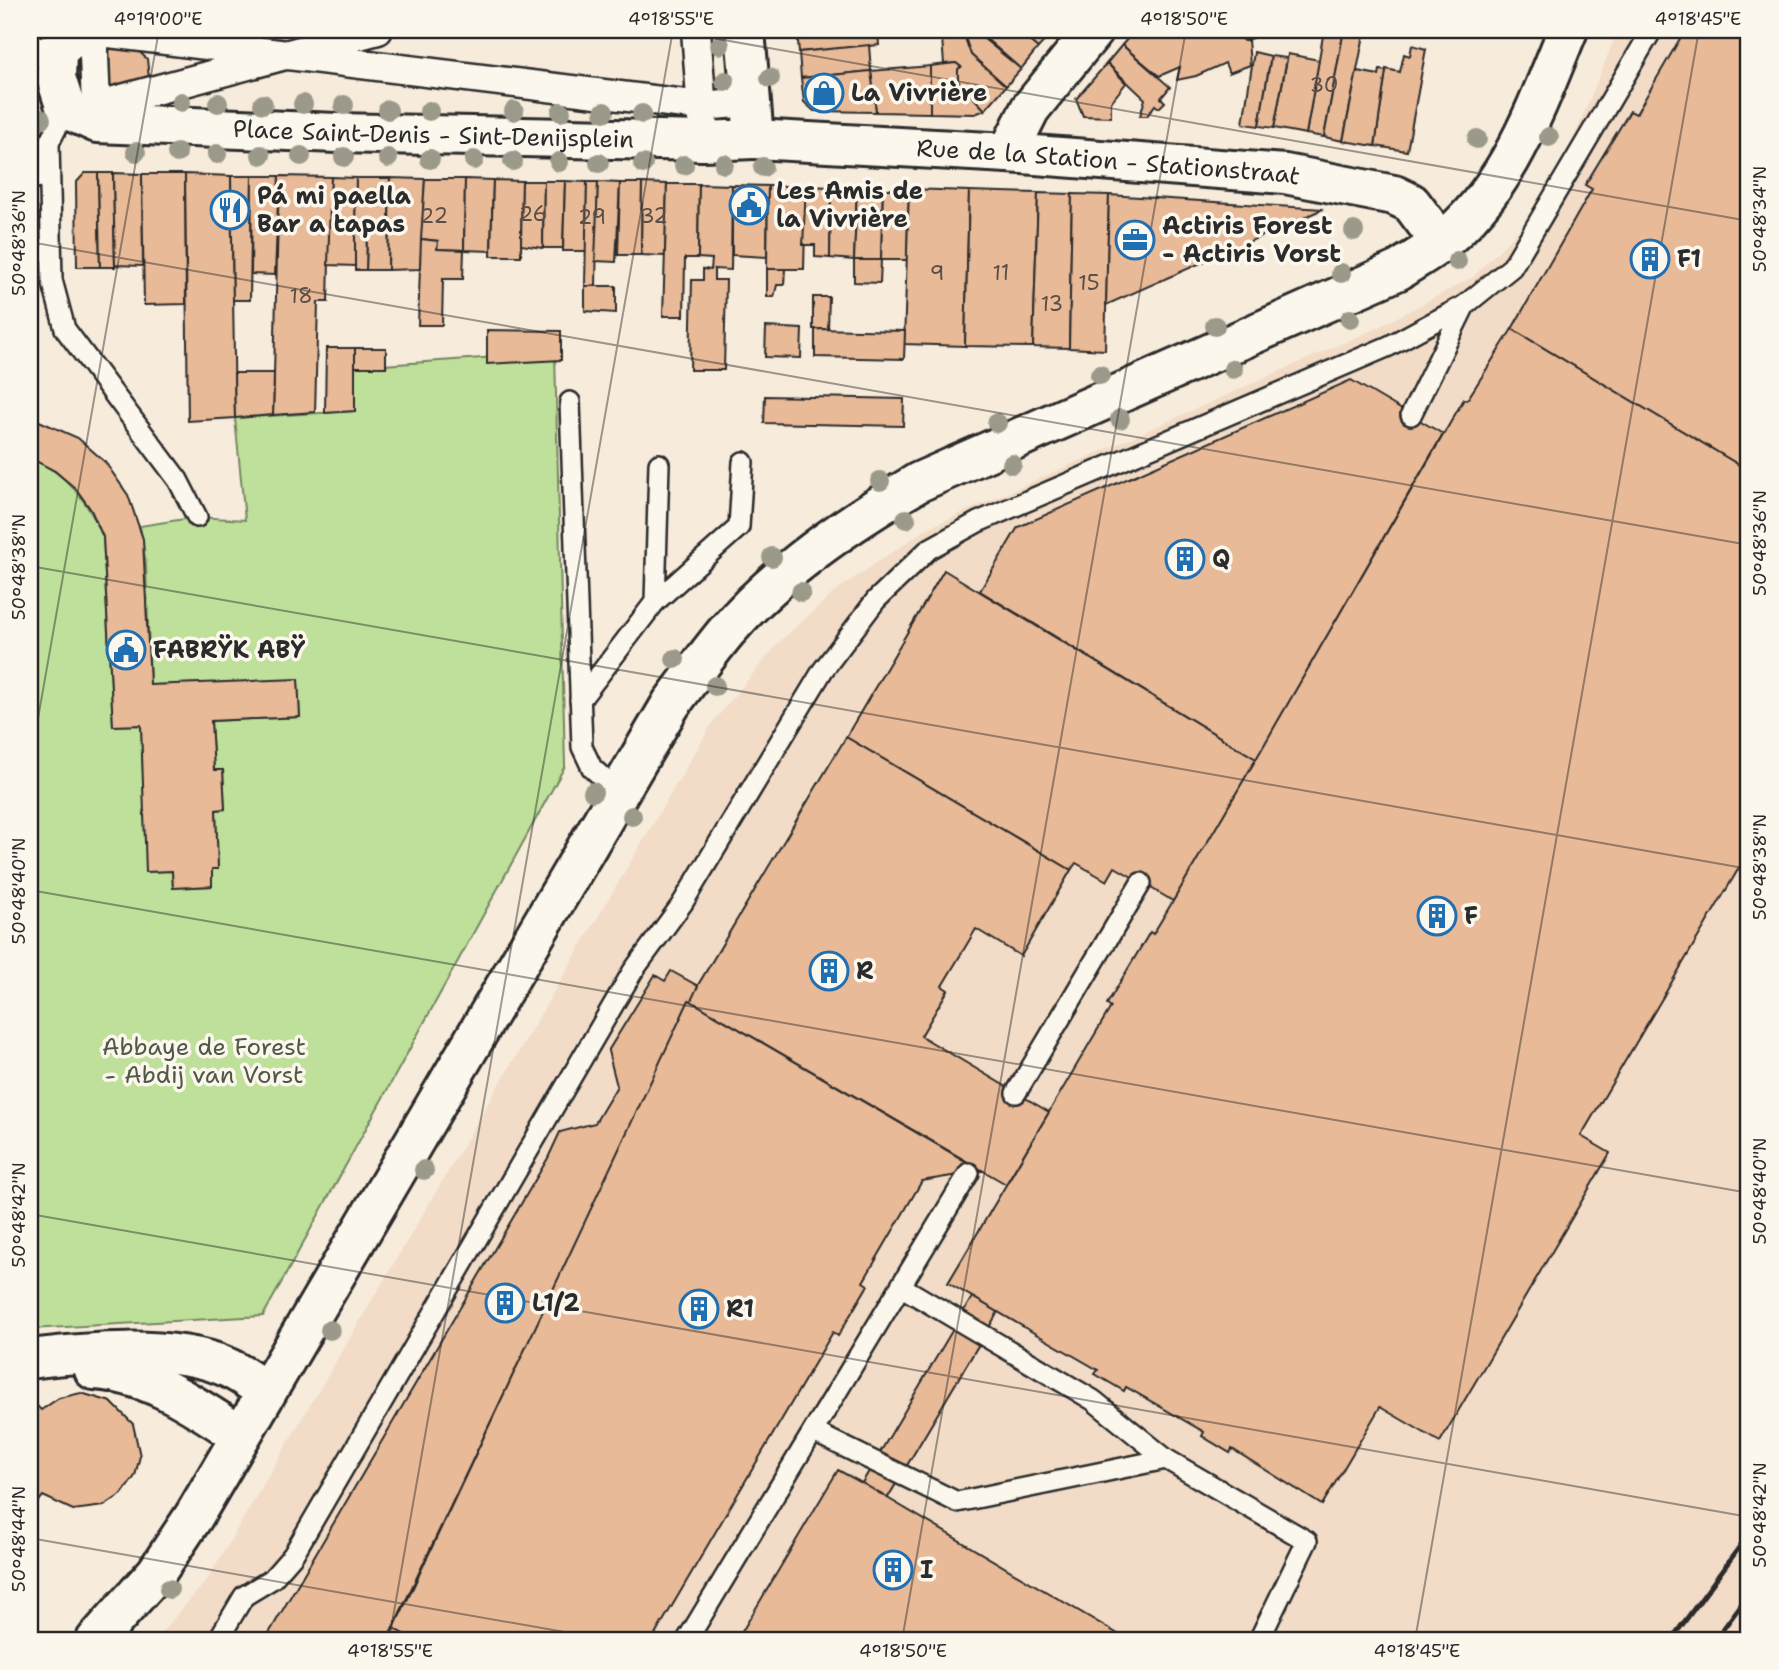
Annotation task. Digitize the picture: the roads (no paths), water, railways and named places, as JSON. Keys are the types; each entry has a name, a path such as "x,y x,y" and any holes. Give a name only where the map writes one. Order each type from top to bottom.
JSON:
{"main road":[{"path":"745,30 754,139"},
{"path":"1009,153 1030,109 1094,30"},
{"path":"96,1640 156,1573 267,1391 671,704 728,631 809,554 870,510 919,482 1399,270 1441,243 1487,196 1510,164 1568,30"},
{"path":"56,44 56,78 66,108"},
{"name":"Place Saint-Denis - Sint-Denijsplein","path":"66,108 97,123 351,133 704,141 754,139"},
{"name":"Rue de la Station - Stationstraat","path":"754,139 1009,153 1285,174 1394,195 1411,203 1441,243"},
{"path":"30,1361 72,1354 175,1354 224,1366 267,1391"},
{"path":"30,1361 121,1371 166,1389 240,1436"}],"street":[{"path":"378,30 285,55 96,106 93,31 285,55 702,116 738,103"},
{"path":"696,30 702,116"}],"lane":[{"path":"218,1640 244,1596 272,1579 293,1555 633,971 682,904 824,670 876,600 929,550 978,522 1389,346 1465,305 1512,267 1652,30"},
{"path":"66,108 49,143 52,280 65,329 178,480 197,517"},
{"path":"1411,415 1465,305"},
{"path":"570,402 582,747 592,768 619,792"},
{"path":"580,700 656,601 739,527 743,462"},
{"path":"656,601 659,464"},
{"path":"1016,1093 1142,883"},
{"path":"687,1640 970,1173"},
{"path":"902,1287 1093,1400 1166,1459 1307,1541 1259,1640"},
{"path":"814,1432 957,1502 1166,1459"}],"railway":[{"path":"1671,1640 1749,1534"},
{"path":"1715,1640 1749,1594"},
{"path":"1740,1640 1749,1628"}],"place":[{"name":"La Vivrière","path":"824,93"},
{"name":"Les Amis de la Vivrière","path":"749,205"},
{"name":"Pá mi paella Bar a tapas","path":"230,210"},
{"name":"Actiris Forest - Actiris Vorst","path":"1135,240"},
{"name":"F1","path":"1650,259"},
{"name":"Q","path":"1185,559"},
{"name":"FABRŸK ABŸ","path":"126,650"},
{"name":"F","path":"1437,916"},
{"name":"R","path":"829,971"},
{"name":"L1/2","path":"505,1303"},
{"name":"R1","path":"699,1309"},
{"name":"I","path":"893,1570"}],"park label":[{"name":"Abbaye de Forest - Abdij van Vorst","path":"204,1061"}]}
